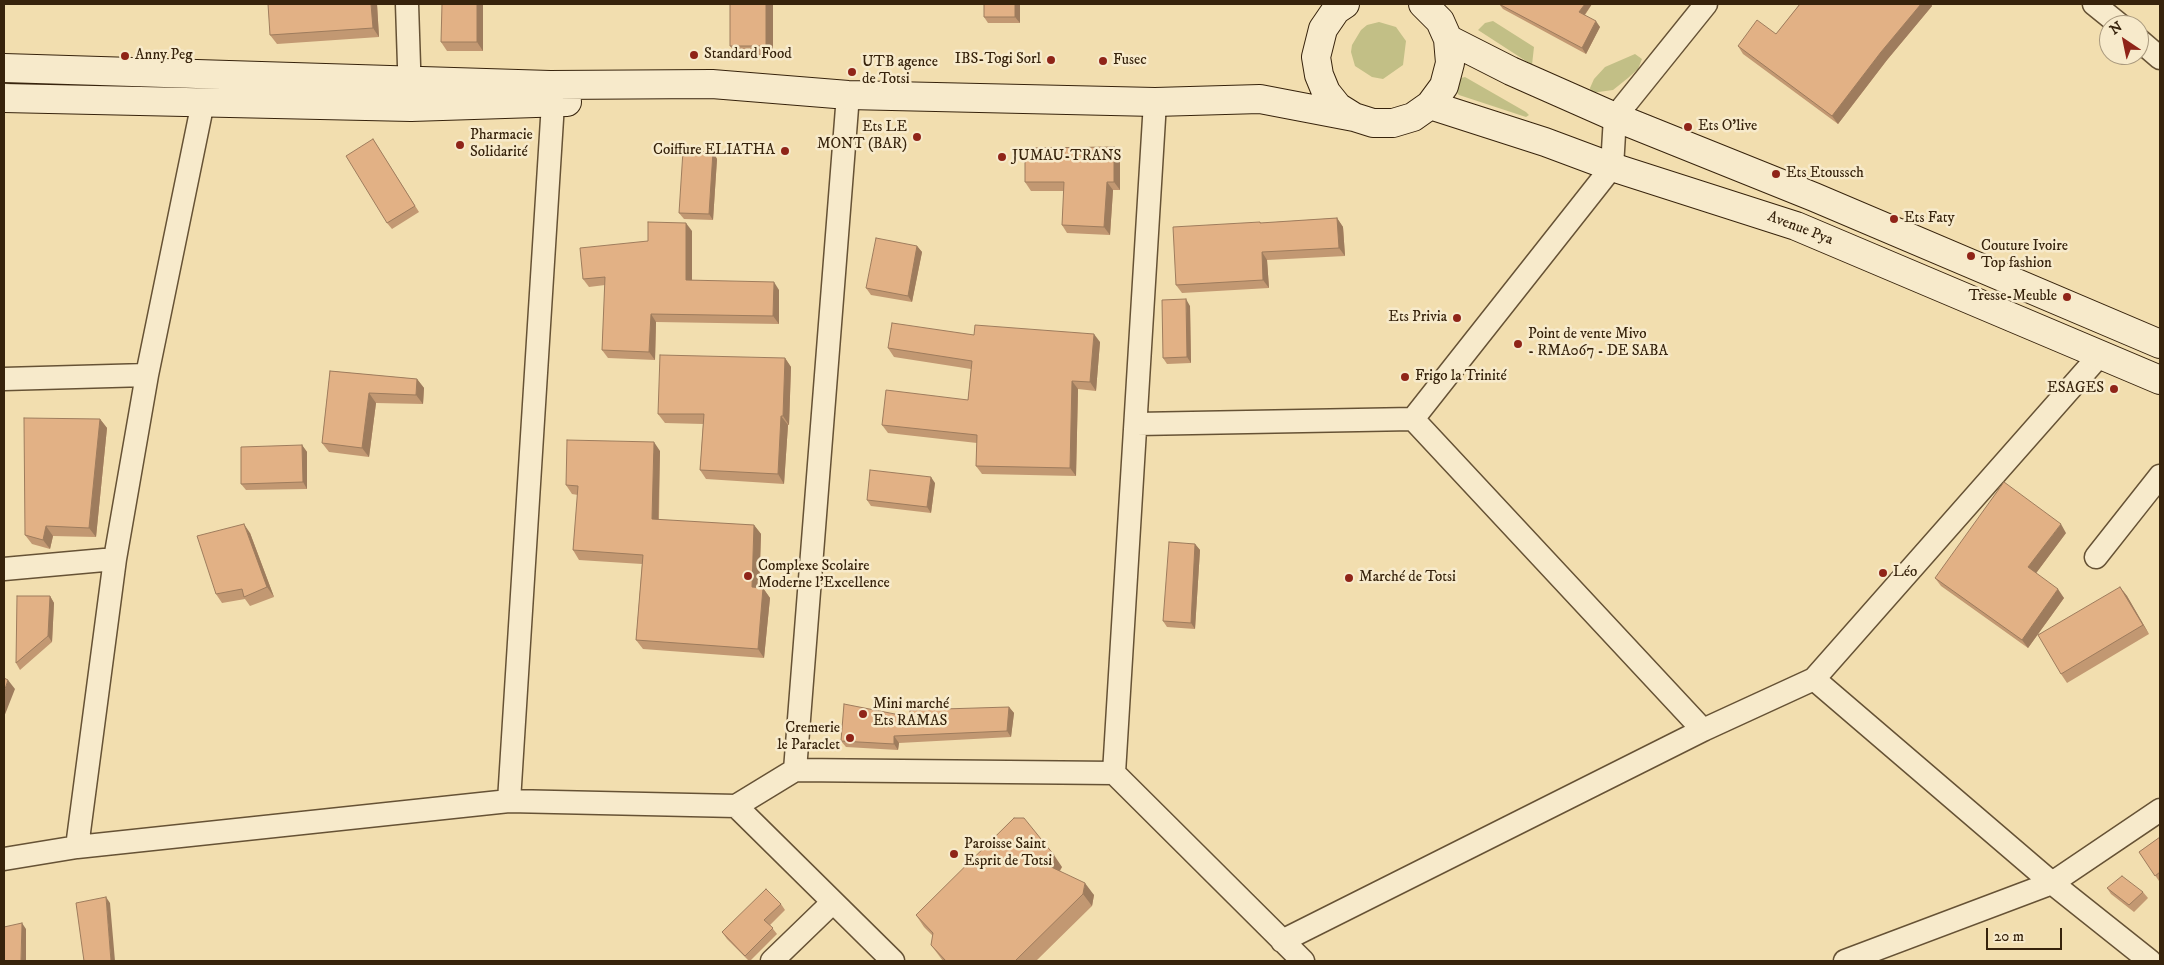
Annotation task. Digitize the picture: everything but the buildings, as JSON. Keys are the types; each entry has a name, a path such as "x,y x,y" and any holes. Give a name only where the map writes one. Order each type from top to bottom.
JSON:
{"main road":[{"path":"1345,4 1336,10 1323,29 1316,57 1319,75 1326,92 1338,107 1354,117"},
{"path":"4,98 203,102 409,94 550,85 712,84 848,95 1155,102 1260,99 1354,117 1373,123 1393,123 1413,117 1430,105 1444,86 1450,63 1448,39 1440,21 1422,4"},
{"path":"1448,39 1511,71 1615,117 1814,197 2160,344"},
{"path":"4,68 553,103 709,100 788,90"},
{"path":"1260,99 1319,75"},
{"name":"Avenue Pya","path":"1430,105 1545,142 1612,167 1796,226 2098,356 2160,380"}],"street":[{"path":"407,4 409,94"},
{"path":"1413,419 1612,167 1615,117 1706,4"},
{"path":"2094,4 2108,15"},
{"path":"2149,49 2160,58"},
{"path":"795,770 848,95"},
{"path":"77,847 115,559 146,375 203,102"},
{"path":"1114,774 1137,424 1155,102"},
{"path":"509,801 553,103"},
{"path":"1282,941 1703,730 1814,679 2098,356"},
{"path":"4,379 146,375"},
{"path":"1137,424 1413,419 1703,730"},
{"path":"2096,557 2160,476"},
{"path":"4,569 115,559"},
{"path":"1814,679 2052,883 2150,961"},
{"path":"4,859 77,847 509,801 736,806 795,770 1114,774 1303,961"},
{"path":"736,806 893,961"},
{"path":"1845,961 2052,883 2160,810"},
{"path":"772,961 833,902"}],"shaded area":[{"path":"1493,21 1534,47 1532,65 1478,30 1485,23"},
{"path":"1379,22 1396,27 1406,41 1403,65 1383,79 1372,77 1355,66 1351,52 1352,45 1361,30 1367,25"},
{"path":"1635,54 1642,59 1638,69 1628,78 1613,90 1591,93 1590,88 1594,79 1605,67"},
{"path":"1465,77 1529,115 1526,117 1459,95 1457,93 1461,78"}],"place":[{"name":"Standard Food","path":"694,55"},
{"name":"Anny Peg","path":"125,56"},
{"name":"IBS-Togi Sorl","path":"1051,60"},
{"name":"Fusec","path":"1103,61"},
{"name":"UTB agence de Totsi","path":"852,72"},
{"name":"Ets O'live","path":"1688,127"},
{"name":"Ets LE MONT (BAR)","path":"917,137"},
{"name":"Pharmacie Solidarité","path":"460,145"},
{"name":"Coiffure ELIATHA","path":"785,151"},
{"name":"JUMAU-TRANS","path":"1002,157"},
{"name":"Ets Etoussch","path":"1776,174"},
{"name":"Ets Faty","path":"1894,219"},
{"name":"Couture Ivoire Top fashion","path":"1971,256"},
{"name":"Tresse-Meuble","path":"2067,297"},
{"name":"Ets Privia","path":"1457,318"},
{"name":"Point de vente Mivo - RMA067 - DE SABA","path":"1518,344"},
{"name":"Frigo la Trinité","path":"1405,377"},
{"name":"ESAGES","path":"2114,389"},
{"name":"Léo","path":"1883,573"},
{"name":"Complexe Scolaire Moderne l'Excellence","path":"748,576"},
{"name":"Marché de Totsi","path":"1349,578"},
{"name":"Mini marché Ets RAMAS","path":"863,714"},
{"name":"Cremerie le Paraclet","path":"850,738"},
{"name":"Paroisse Saint Esprit de Totsi","path":"954,854"}]}
